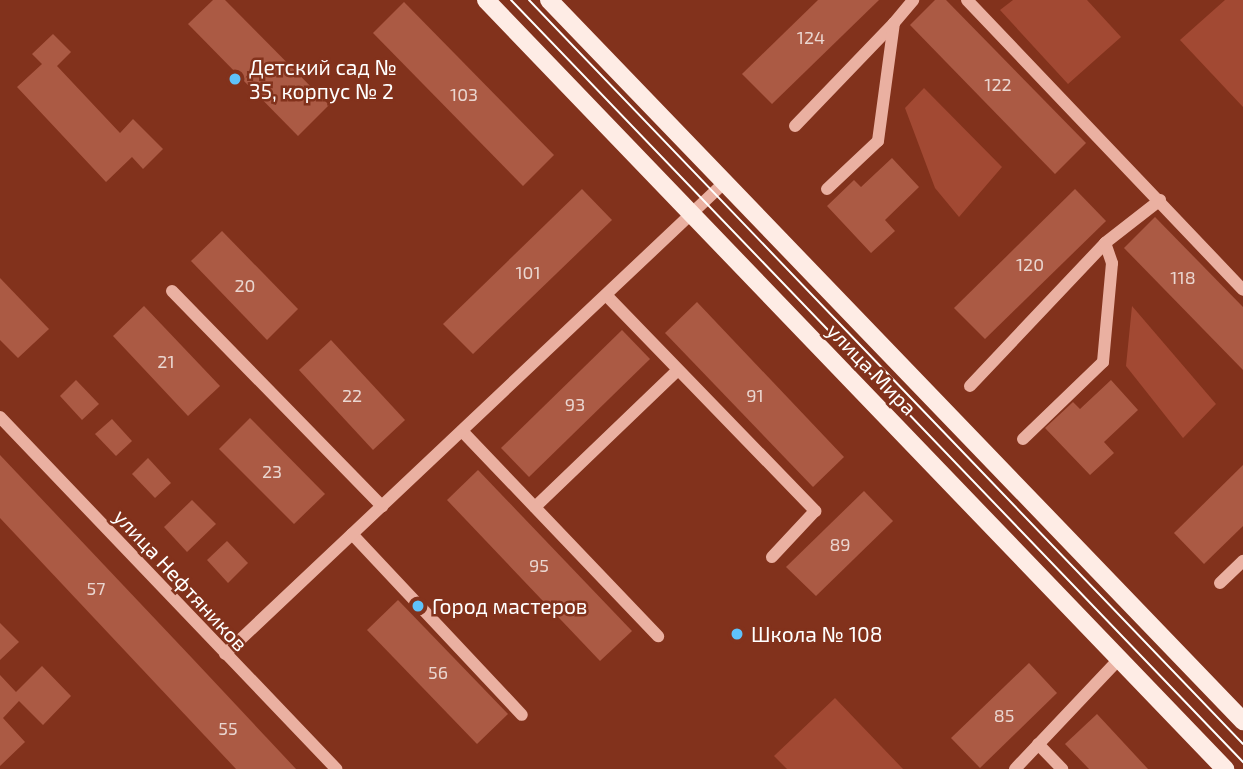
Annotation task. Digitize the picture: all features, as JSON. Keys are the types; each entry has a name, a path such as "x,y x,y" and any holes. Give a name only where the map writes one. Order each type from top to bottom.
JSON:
{"main road":[{"name":"улица Мира","path":"486,0 1225,769"},
{"name":"улица Мира","path":"550,0 1243,721"}],"street":[{"path":"795,126 894,23 912,0"},
{"path":"967,0 1243,290"},
{"path":"827,189 878,141 894,23"},
{"path":"225,654 725,183"},
{"path":"970,386 1105,243 1160,200"},
{"path":"1023,439 1102,362 1112,263 1105,243"},
{"path":"172,291 382,506"},
{"path":"606,295 816,511 772,558"},
{"path":"536,507 677,371"},
{"name":"улица Нефтяников","path":"0,417 336,769"},
{"path":"462,430 658,636"},
{"path":"352,534 522,715"},
{"path":"1220,583 1243,561"},
{"path":"1015,769 1119,659"},
{"path":"1038,744 1062,769"}],"shaded area":[{"path":"1013,0 1087,0 1121,37 1068,84 1000,10"},
{"path":"1225,0 1243,0 1243,107 1180,40"},
{"path":"924,88 1002,167 959,217 935,188 905,108"},
{"path":"1132,306 1216,404 1183,438 1126,366"},
{"path":"835,698 903,769 787,769 774,756"}],"building":[{"path":"213,0 225,0 329,105 298,136 188,24"},
{"path":"818,0 879,0 772,104 742,74"},
{"path":"935,0 946,0 1086,143 1055,174 910,25"},
{"path":"404,2 554,155 523,186 373,33"},
{"path":"53,34 71,52 57,66 120,133 133,119 163,149 143,169 132,157 106,182 17,87 42,64 32,54"},
{"path":"892,158 919,187 885,220 895,231 871,253 827,206 854,180 861,187"},
{"path":"582,189 612,220 473,354 443,324"},
{"path":"1075,189 1106,221 985,339 954,308"},
{"path":"1155,217 1243,307 1243,370 1124,248"},
{"path":"222,231 298,309 267,340 191,261"},
{"path":"0,278 49,329 18,358 0,340"},
{"path":"697,302 844,457 813,487 665,333"},
{"path":"144,306 220,386 188,416 113,336"},
{"path":"622,330 650,359 529,477 501,448"},
{"path":"331,340 405,420 373,450 299,370"},
{"path":"76,380 99,404 82,420 60,396"},
{"path":"1111,380 1138,410 1104,442 1114,453 1090,475 1045,428 1073,402 1080,409"},
{"path":"250,418 325,494 294,524 219,449"},
{"path":"112,419 132,441 116,456 95,434"},
{"path":"0,455 296,769 236,769 0,518"},
{"path":"148,458 171,483 155,498 132,474"},
{"path":"1243,465 1243,526 1204,564 1174,533"},
{"path":"478,470 632,631 600,661 447,500"},
{"path":"864,491 893,521 816,596 786,567"},
{"path":"192,500 216,524 187,552 164,527"},
{"path":"227,541 248,563 228,583 207,560"},
{"path":"398,600 508,714 477,744 367,630"},
{"path":"0,623 19,642 0,660"},
{"path":"1029,663 1057,693 980,768 951,738"},
{"path":"42,666 71,696 43,725 19,701 3,718 25,742 0,766 0,675 16,692"},
{"path":"1097,714 1148,769 1089,769 1065,744"}],"tram line":[{"path":"511,0 1243,762"},
{"path":"529,0 1243,744"}],"place":[{"name":"Детский сад № 35, корпус № 2","path":"235,79"},
{"name":"Город мастеров","path":"418,606"},
{"name":"Школа № 108","path":"737,634"}]}
